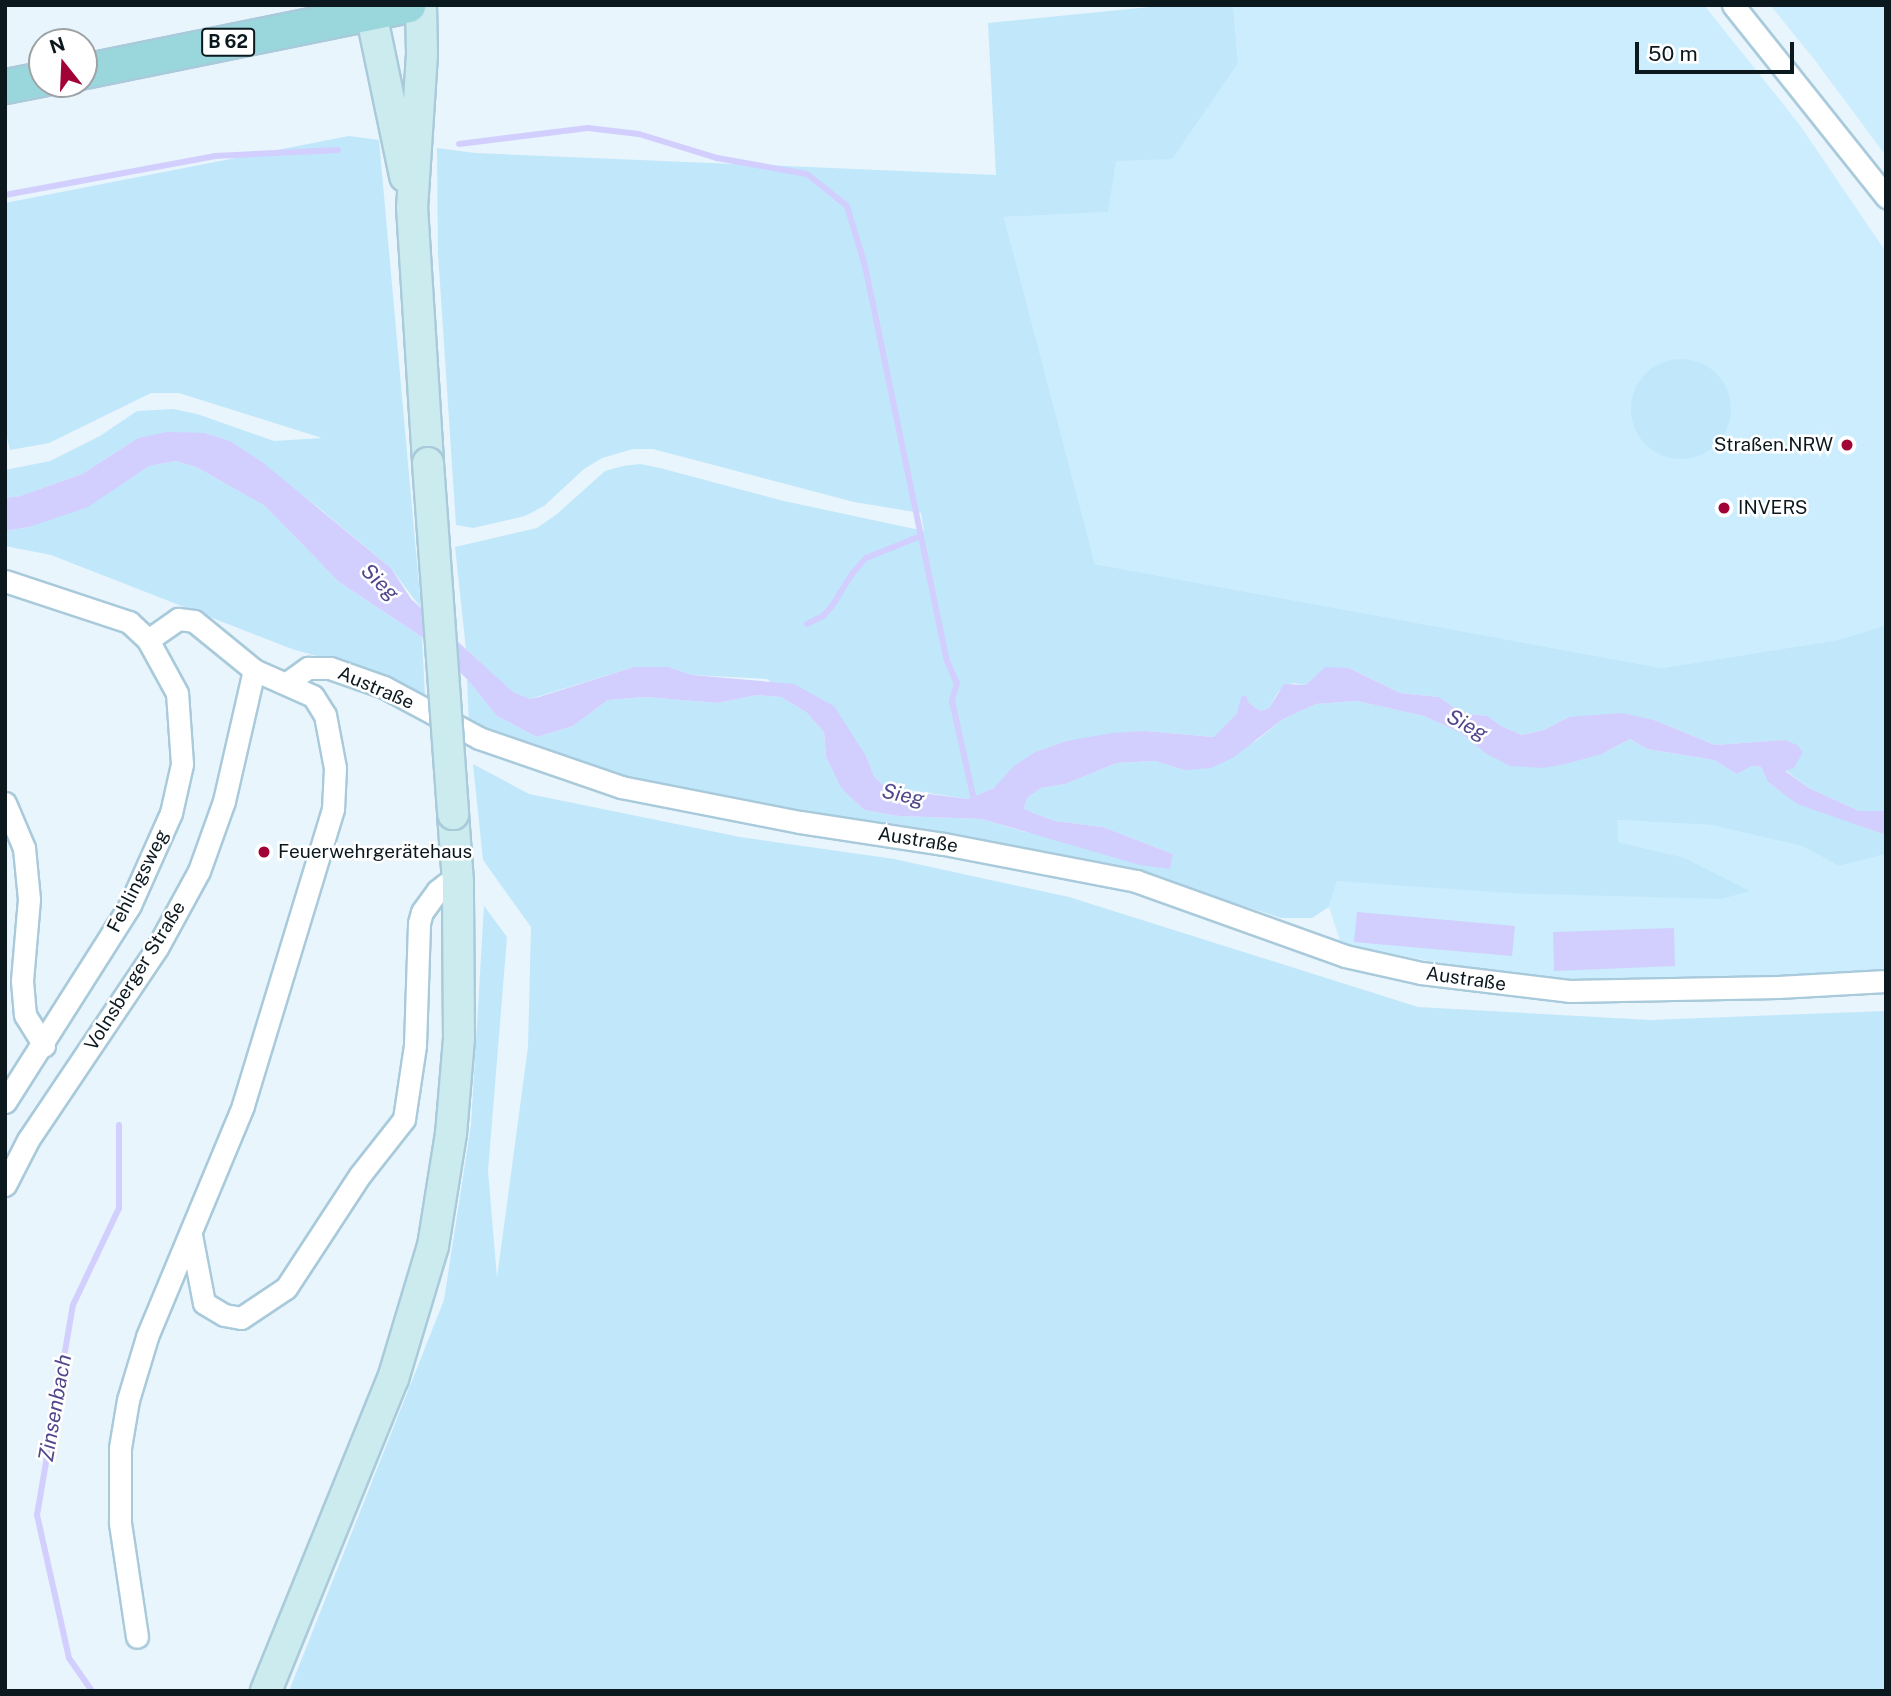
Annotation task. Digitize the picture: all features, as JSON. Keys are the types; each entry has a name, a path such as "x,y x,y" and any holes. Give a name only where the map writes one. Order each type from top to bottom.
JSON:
{"main road":[{"name":"B 62","path":"98,68 408,5"},
{"path":"5,86 28,82"}],"street":[{"path":"266,1691 393,1379 433,1246 451,1134 459,1038 458,881 412,207 422,54 421,5"},
{"path":"1734,5 1886,197"},
{"path":"371,13 412,207"},
{"path":"5,581 129,622 148,640 178,619 194,621 254,670 313,696 325,715 335,768 333,809 243,1107 147,1337 128,1400 120,1448 120,1523 137,1637"},
{"name":"Fehlingsweg","path":"5,1102 44,1045 130,905 172,813 182,764 177,694 148,640"},
{"name":"Austraße","path":"287,683 308,668 330,668 384,687 479,738 621,787 800,822 944,844 1136,881 1345,956 1421,973 1569,990 1886,981"},
{"name":"Volnsberger Straße","path":"5,1185 28,1140 157,948 199,871 224,801 254,670"},
{"path":"5,803 24,848 27,873 29,899 22,981 25,1015 44,1045"},
{"path":"191,1235 204,1303 224,1315 241,1318 286,1288 360,1175 404,1119 415,1045 419,922 422,912 437,891 446,884 458,881"}],"shaded area":[{"path":"1170,5 1233,5 1238,63 1172,159 1116,161 1108,212 1004,217 1095,564 1662,668 1838,640 1886,625 1886,811 1859,811 1809,788 1785,770 1785,740 1715,745 1654,720 1569,717 1544,730 1522,735 1501,726 1488,716 1462,713 1439,697 1400,693 1349,668 1325,668 1306,685 1293,683 1278,692 1269,708 1260,711 1248,702 1241,704 1237,713 1215,737 1145,731 1066,741 1035,752 994,788 968,799 884,786 874,776 866,756 767,679 692,675 669,667 634,667 530,699 512,692 466,649 455,547 537,528 557,514 605,471 623,466 640,464 660,468 784,501 924,531 921,513 854,502 653,449 633,449 602,458 584,469 544,506 525,516 473,528 456,525 438,253 437,148 475,153 996,175 988,23"},
{"path":"1233,5 1704,5 1799,124 1886,252 1886,625 1838,640 1662,668 1095,564 1004,217 1107,212 1116,161 1238,63"},
{"path":"1770,5 1886,5 1886,156 1814,59"},
{"path":"349,136 379,140 421,608 391,568 319,508 230,441 205,433 138,438 82,474 20,496 5,498 5,470 50,461 100,436 137,411 173,409 197,414 274,441 322,438 179,393 151,393 49,443 10,450 5,429 5,203"},
{"path":"1681,359 1709,367 1723,381 1731,409 1723,437 1709,451 1681,459 1653,451 1639,437 1631,409 1639,381 1653,367"},
{"path":"176,461 198,468 265,506 339,582 422,637 425,697 369,671 292,649 51,555 5,546 5,531 29,527 123,483 149,466"},
{"path":"467,679 497,716 537,737 573,726 608,700 645,697 718,703 757,695 781,697 806,712 824,732 826,757 841,788 864,810 899,816 982,819 1025,832 1173,854 1103,827 1055,821 1024,810 1027,798 1041,788 1065,784 1117,763 1155,761 1184,770 1256,741 1283,719 1316,704 1357,701 1424,716 1461,733 1485,753 1602,754 1630,739 1647,749 1714,760 1737,774 1752,766 1761,767 1768,782 1797,803 1886,835 1886,854 1839,866 1802,846 1711,825 1617,820 1618,842 1682,857 1750,891 1721,899 1510,893 1337,881 1329,907 1312,918 1281,918 1178,885 605,772 469,726"},
{"path":"473,764 529,794 740,837 894,859 1069,897 1418,1007 1650,1020 1886,1011 1886,1691 289,1691 444,1300 471,1125 484,906 507,937 488,1171 497,1278 528,1047 531,927 483,860"},
{"path":"1616,820 1711,825 1802,846 1839,866 1886,854 1886,974 1558,980 1511,977 1341,944 1329,907 1337,881 1378,882 1682,857 1618,842"}],"water":[{"name":"Sieg","path":"167,432 205,433 230,441 262,462 391,568 411,599 513,692 530,699 634,667 669,667 692,675 794,684 834,706 866,756 874,776 884,786 899,790 968,799 994,788 1014,766 1035,752 1066,741 1112,733 1145,731 1214,737 1237,713 1241,697 1246,695 1248,702 1260,711 1269,708 1284,684 1306,685 1325,667 1349,668 1400,693 1439,697 1462,713 1488,716 1501,726 1522,735 1544,730 1569,717 1621,713 1654,720 1715,745 1785,740 1797,745 1803,752 1794,768 1785,771 1809,788 1859,811 1886,811 1886,835 1797,804 1768,782 1761,767 1752,766 1737,774 1714,760 1647,749 1630,739 1602,754 1565,764 1543,768 1510,766 1485,753 1461,733 1424,716 1357,701 1316,704 1283,719 1234,757 1211,768 1184,770 1155,761 1117,763 1065,784 1041,788 1027,798 1024,809 1033,813 1055,821 1103,827 1173,854 1170,869 1140,865 982,819 899,816 864,810 841,788 826,757 824,732 806,712 781,697 757,695 718,703 645,697 608,700 573,726 537,737 497,716 467,679 422,637 339,582 265,506 198,468 176,461 149,466 88,507 29,527 5,531 5,498 20,496 82,474 138,438"},
{"path":"1357,912 1515,926 1512,956 1354,942"},
{"path":"1674,928 1675,966 1554,971 1553,932"}],"waterway":[{"path":"459,144 588,128 639,134 717,158 807,174 847,206 865,266 947,661 957,683 952,701 975,805"},
{"path":"5,195 215,156 338,150"},
{"path":"807,624 823,616 832,606 852,574 866,558 921,536"},
{"name":"Zinsenbach","path":"92,1691 69,1658 37,1515 73,1305 119,1208 119,1125"}],"place":[{"name":"Straßen.NRW","path":"1847,445"},
{"name":"INVERS","path":"1724,508"},
{"name":"Feuerwehrgerätehaus","path":"264,852"}]}
